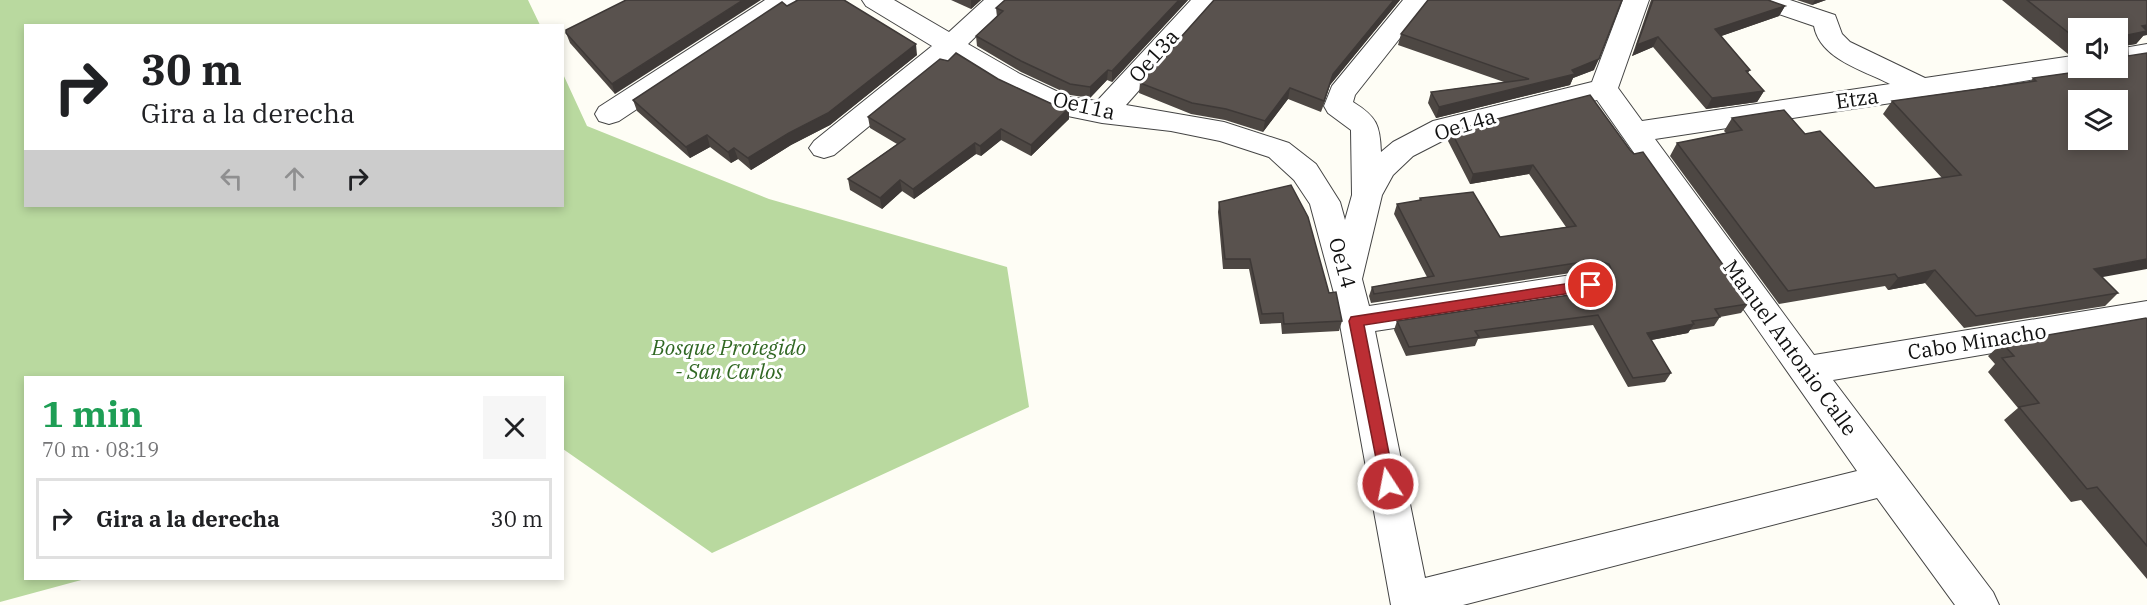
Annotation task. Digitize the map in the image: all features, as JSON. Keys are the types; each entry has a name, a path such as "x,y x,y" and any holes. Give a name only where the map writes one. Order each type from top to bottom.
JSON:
{"street":[{"path":"609,114 783,0"},
{"name":"Oe11a","path":"875,0 1010,81 1063,106 1171,121 1224,132 1279,150"},
{"path":"824,147 950,46 1000,0"},
{"name":"Oe13a","path":"1102,113 1206,0"},
{"path":"1367,195 1366,130 1360,120 1338,106 1342,93 1417,0"},
{"path":"1604,88 1636,0"},
{"path":"1764,0 1831,10 1829,36 1840,48 1924,89"},
{"path":"2128,56 2147,53"},
{"name":"Etza","path":"1635,132 2068,66"},
{"name":"Manuel Antonio Calle","path":"1604,88 1885,480 1979,605"},
{"name":"Oe14a","path":"1347,282 1367,195 1382,168 1403,149 1443,128 1604,88"},
{"name":"Oe14","path":"1279,150 1305,172 1325,202 1356,321 1411,603"},
{"path":"1356,321 1591,285"},
{"name":"Cabo Minacho","path":"1807,370 2147,314"},
{"path":"1411,603 1885,480"}],"green space":[{"name":"Bosque Protegido - San Carlos","path":"0,0 528,0 540,24 24,24 24,207 564,207 564,76 587,126 769,199 1007,267 1029,407 712,553 564,450 564,376 24,376 24,580 81,580 0,602"}],"building":[{"path":"626,0 743,0 612,84 566,33 566,30"},
{"path":"798,0 844,0 916,44 828,113 748,158 734,148 728,152 707,135 686,147 633,100 782,2 787,6"},
{"path":"1005,0 1179,0 1112,71 1108,70 1090,87 1070,84 1021,61 976,36 1003,11 996,8"},
{"path":"1214,0 1394,0 1333,74 1324,101 1290,88 1265,121 1226,109 1192,103 1140,83"},
{"path":"1428,0 1622,0 1599,59 1572,70 1575,74 1439,107 1431,92 1529,79 1401,34"},
{"path":"1653,0 1768,0 1785,6 1715,29 1750,70 1746,71 1764,91 1712,98 1658,37 1637,45"},
{"path":"2027,0 2147,0 2147,25 2142,26 2147,31 2128,35 2128,18 2068,18 2068,32"},
{"path":"956,53 998,79 1052,104 1069,108 1031,145 1001,129 980,146 975,143 913,189 900,180 880,198 848,179 905,139 868,117 940,59 948,61"},
{"path":"2147,53 2147,259 2094,269 2118,293 1976,316 1935,270 1898,278 1895,274 1788,291 1677,143 1742,130 1732,118 1784,110 1805,134 1820,131 1875,188 1961,175 1892,101 2036,81 2033,78 2068,73 2068,78 2128,78 2128,56"},
{"path":"1590,95 1630,150 1634,154 1643,152 1748,300 1746,301 1748,304 1715,309 1720,317 1692,321 1694,324 1647,333 1671,373 1633,378 1598,315 1475,331 1479,337 1409,347 1397,321 1596,291 1609,287 1614,276 1609,264 1596,260 1374,294 1372,287 1434,276 1397,204 1421,200 1420,198 1473,192 1500,237 1576,226 1533,165 1473,174 1451,131"},
{"path":"1291,185 1308,217 1329,293 1336,292 1342,321 1284,324 1283,313 1262,314 1250,259 1225,259 1219,202"},
{"path":"2146,318 2147,546 2097,487 2087,489 2019,407 2039,403 2002,358 2014,356 2002,343"}],"route":[{"path":"1388,484 1356,321 1591,285"}]}
